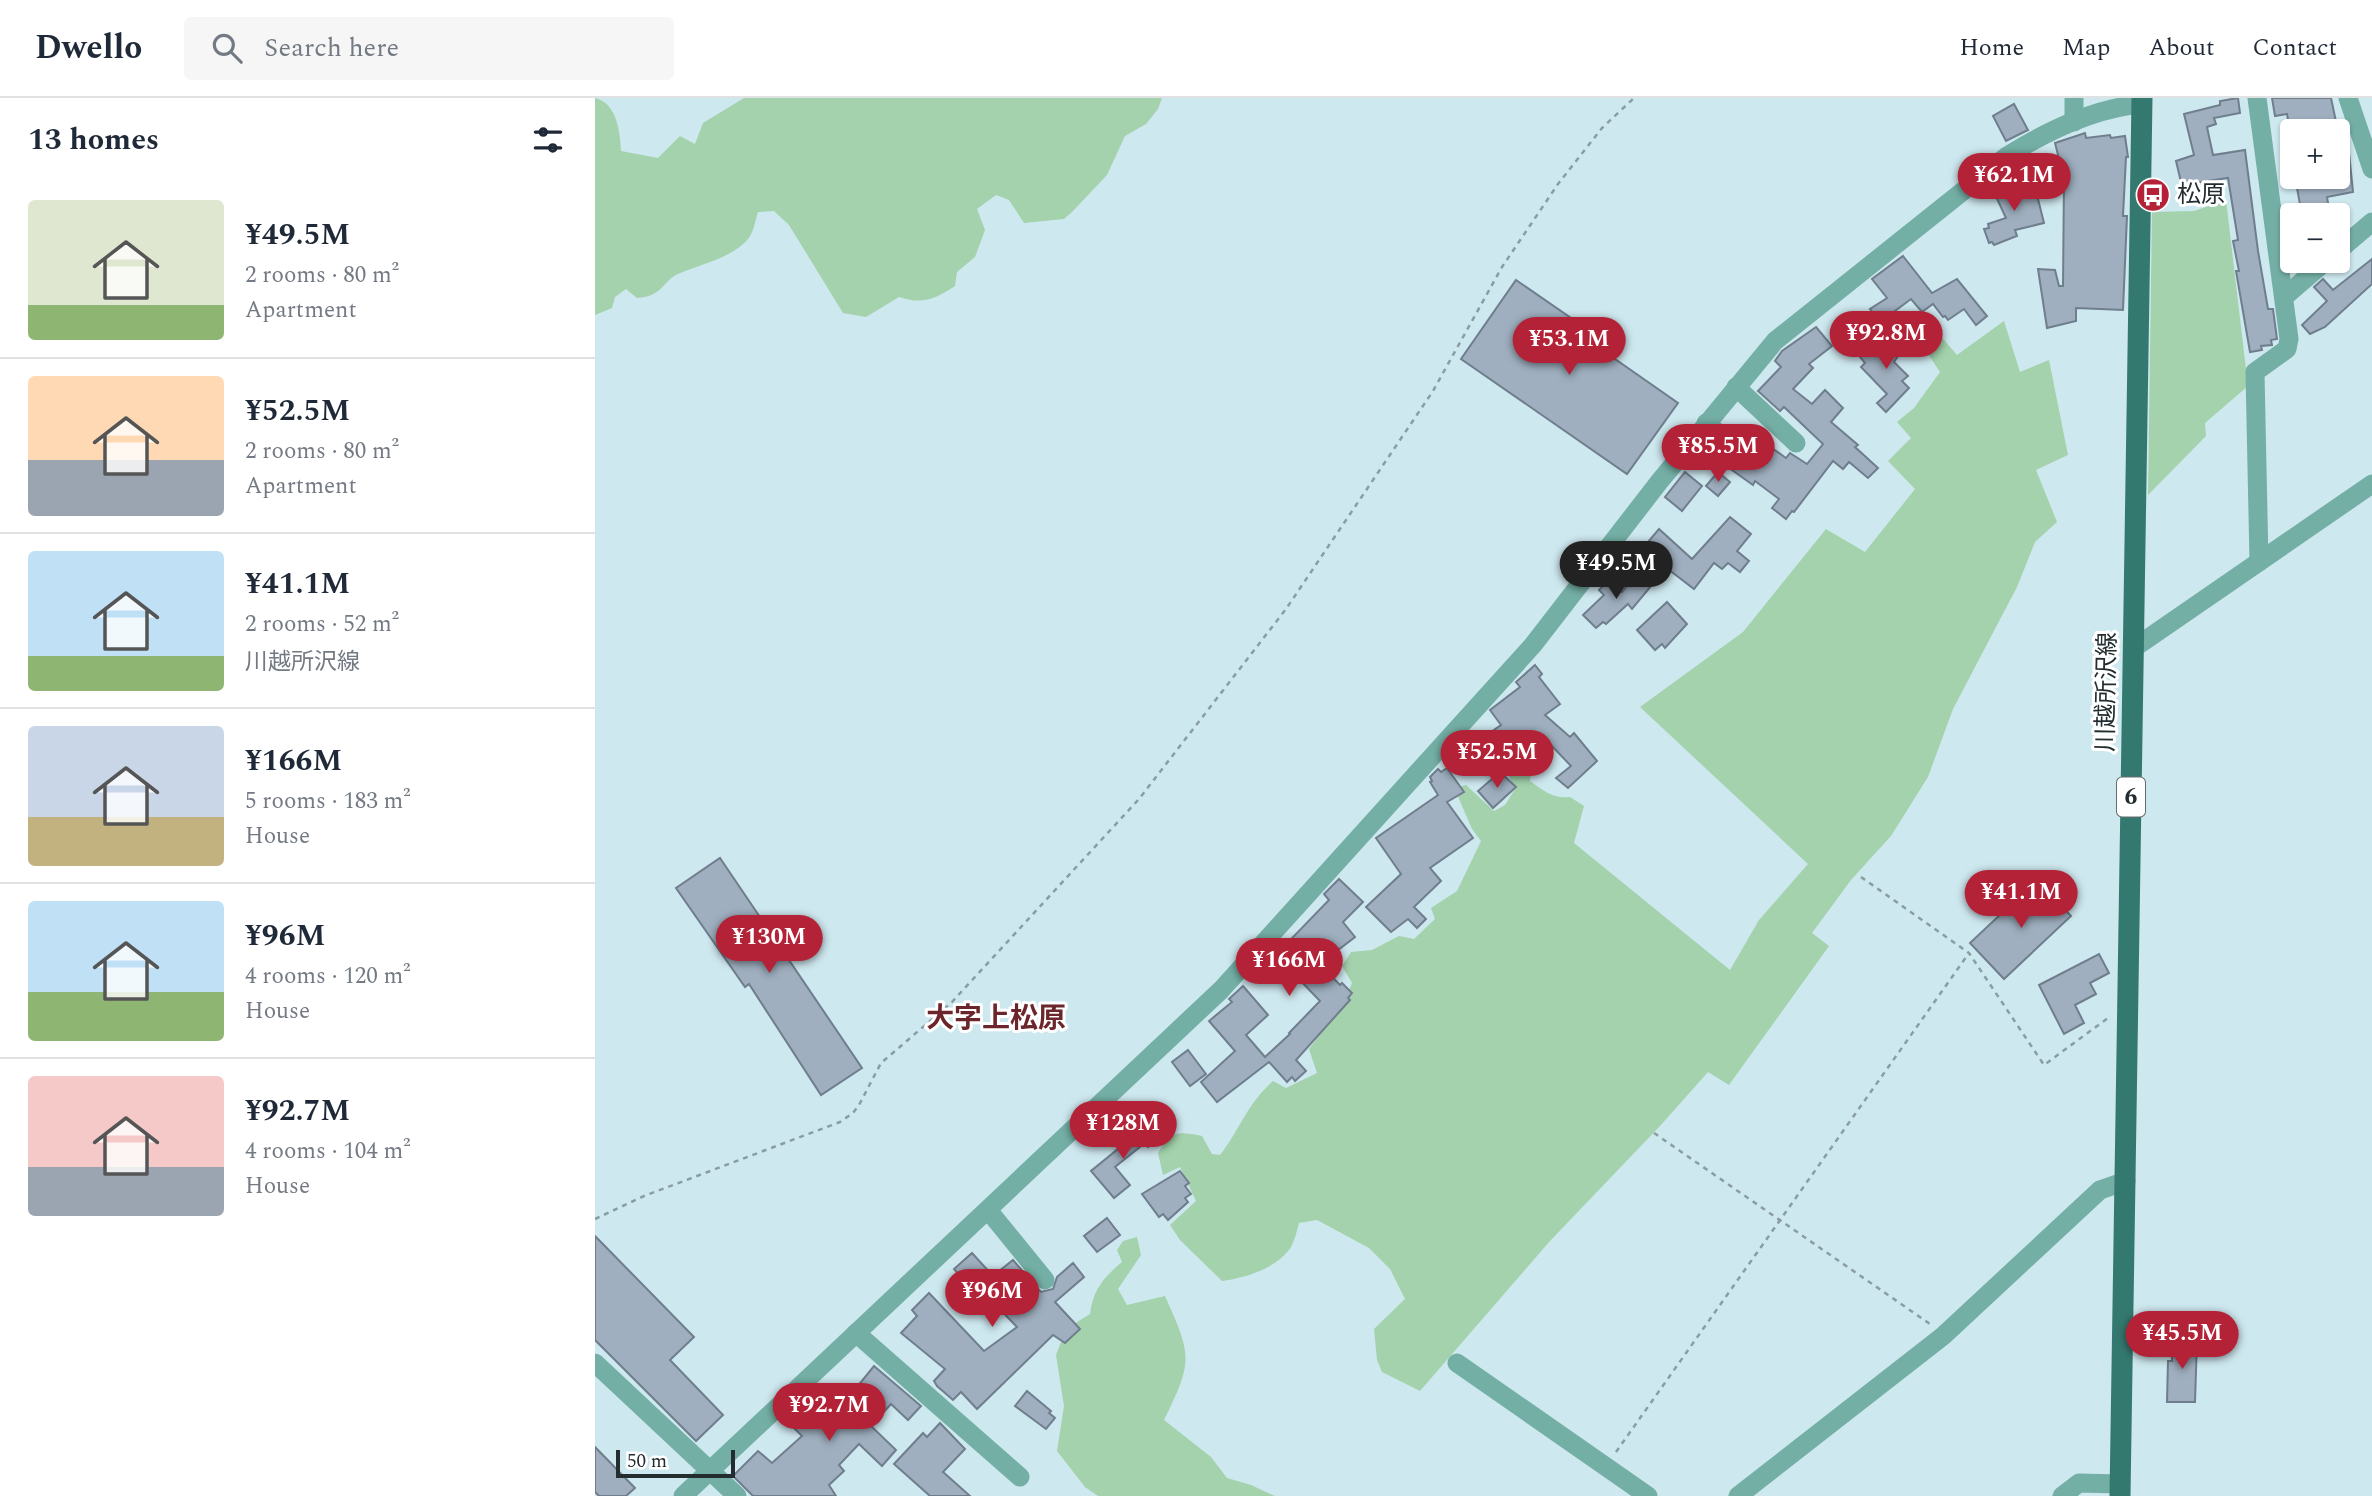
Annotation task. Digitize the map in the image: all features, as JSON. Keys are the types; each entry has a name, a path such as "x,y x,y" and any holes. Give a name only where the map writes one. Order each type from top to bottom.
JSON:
{"main road":[{"name":"川越所沢線","path":"2120,1490 2142,101"}],"street":[{"path":"2074,98 2074,122"},
{"path":"2256,98 2289,339 2287,349 2255,372 2259,562"},
{"path":"2348,98 2372,169"},
{"path":"683,1496 1221,990 1533,645 1706,424 1775,341 1955,195 2032,140 2074,122 2142,101"},
{"path":"2350,241 2372,222"},
{"path":"2284,296 2312,273"},
{"path":"1736,387 1796,443"},
{"path":"1706,424 1739,450"},
{"path":"2134,648 2372,484"},
{"path":"1738,1496 1943,1336 2100,1190 2126,1181"},
{"path":"988,1210 1045,1280"},
{"path":"856,1333 1020,1477"},
{"path":"595,1363 737,1496"},
{"path":"1457,1363 1648,1496"},
{"path":"2062,1496 2079,1483 2120,1490"}],"path":[{"path":"595,1219 644,1196 840,1122 853,1113 881,1063 951,1003 1139,799 1286,609 1433,391 1502,267 1558,184 1602,128 1634,98"},
{"path":"1861,877 1969,953 2044,1065 2101,1021 2128,1012"},
{"path":"1606,1467 1969,953"},
{"path":"1654,1133 1935,1327 1943,1336"}],"green space":[{"path":"595,98 613,112 621,151 658,158 680,136 695,144 703,123 744,98 1162,98 1158,109 1146,124 1125,136 1107,175 1064,219 1024,223 1009,200 996,195 977,209 985,230 975,257 957,272 955,286 929,299 899,297 866,317 843,313 789,225 774,211 758,212 750,236 734,251 678,274 658,291 646,297 637,298 626,289 615,297 612,308 595,315"},
{"path":"2226,200 2248,386 2205,423 2206,436 2148,495 2152,212 2194,211"},
{"path":"2004,321 2020,372 2049,360 2068,455 2036,470 2057,522 2035,542 2017,587 1953,709 1928,777 1891,836 1851,880 1812,933 1829,946 1729,1085 1708,1072 1550,1241 1420,1391 1382,1372 1377,1360 1374,1329 1405,1299 1390,1269 1369,1248 1317,1220 1299,1223 1291,1247 1283,1257 1249,1275 1222,1281 1180,1240 1170,1225 1196,1201 1180,1167 1163,1175 1158,1153 1175,1134 1186,1133 1202,1136 1212,1154 1220,1155 1256,1099 1273,1081 1286,1088 1317,1073 1309,1049 1344,1002 1352,983 1342,966 1351,952 1372,950 1399,936 1414,939 1435,919 1431,908 1457,891 1481,841 1472,829 1456,792 1458,787 1466,785 1494,811 1505,805 1515,789 1505,767 1505,760 1513,758 1531,774 1530,781 1540,788 1554,795 1570,797 1584,806 1574,843 1730,970 1759,920 1808,864 1640,707 1743,632 1826,529 1865,552 1915,489 1888,461 1911,438 1897,422 1914,408 1940,372 1918,339 1932,326 1957,355"},
{"path":"1137,1237 1141,1255 1118,1289 1127,1305 1165,1296 1180,1332 1186,1358 1180,1384 1164,1420 1211,1457 1227,1478 1275,1496 1098,1496 1085,1487 1057,1451 1064,1406 1056,1355 1066,1329 1090,1314 1100,1285 1122,1262 1117,1250 1123,1241"}],"building":[{"path":"2238,98 2240,113 2214,118 2216,124 2207,127 2213,155 2245,150 2258,251 2268,309 2273,309 2277,339 2271,340 2272,345 2261,346 2262,350 2250,352 2236,271 2239,271 2233,241 2238,240 2228,178 2188,184 2187,181 2181,182 2176,161 2194,155 2184,114 2220,105 2220,101"},
{"path":"2272,98 2331,98 2335,119 2288,119 2287,114 2275,116"},
{"path":"2014,104 2028,130 2006,141 1993,116"},
{"path":"2085,133 2086,138 2125,136 2128,157 2123,216 2127,216 2123,310 2076,308 2076,321 2047,328 2038,269 2055,270 2059,286 2063,286 2064,179 2055,143"},
{"path":"2350,162 2353,192 2327,197 2328,203 2300,203 2297,189 2350,189"},
{"path":"2008,181 2013,192 2035,187 2044,223 2015,230 2017,236 1994,245 1989,243 1984,229 1989,228 1988,224 2006,218 1992,188"},
{"path":"1903,256 1932,293 1957,279 1987,316 1976,325 1964,309 1948,320 1933,304 1922,312 1911,299 1880,322 1870,309 1887,298 1872,279"},
{"path":"2372,259 2372,284 2325,327 2310,334 2302,325 2327,301 2314,287 2323,279 2333,290"},
{"path":"1516,280 1600,338 1595,345 1678,403 1627,474 1461,359"},
{"path":"1816,327 1832,346 1809,364 1813,368 1793,389 1812,404 1825,390 1843,408 1831,422 1858,445 1855,447 1878,468 1868,478 1849,462 1843,469 1833,461 1786,519 1772,508 1779,499 1755,481 1753,485 1732,470 1737,463 1750,458 1752,447 1758,438 1786,458 1790,453 1807,464 1823,444 1784,407 1780,411 1758,391 1781,367 1775,361 1782,351"},
{"path":"1887,335 1902,350 1894,362 1908,376 1902,381 1909,388 1886,412 1877,403 1887,394 1861,367 1865,363 1860,357"},
{"path":"1685,472 1702,486 1682,511 1665,497"},
{"path":"1718,472 1730,482 1718,496 1706,486"},
{"path":"1730,517 1751,534 1737,551 1749,561 1740,572 1728,563 1722,569 1714,563 1694,589 1642,549 1659,529 1692,559"},
{"path":"1637,574 1651,586 1632,609 1628,604 1606,624 1603,622 1596,628 1583,615 1604,595 1599,590 1608,581 1622,592"},
{"path":"1667,602 1687,624 1665,648 1662,644 1655,650 1637,630"},
{"path":"1535,665 1542,674 1539,677 1560,704 1545,715 1570,737 1574,733 1597,761 1568,788 1556,778 1571,766 1551,745 1542,755 1521,736 1511,747 1494,730 1501,725 1490,710 1520,687 1516,682"},
{"path":"1447,768 1464,792 1447,802 1473,838 1430,868 1441,881 1414,907 1426,919 1417,928 1408,919 1391,932 1366,907 1401,874 1376,838 1438,795 1430,777 1438,769 1441,772"},
{"path":"1500,772 1516,787 1493,808 1478,791"},
{"path":"720,858 862,1068 821,1095 749,984 745,987 676,888"},
{"path":"1339,879 1363,902 1343,922 1355,937 1320,964 1340,985 1342,983 1352,993 1348,998 1350,1000 1296,1060 1306,1071 1295,1081 1292,1077 1287,1082 1269,1062 1217,1102 1201,1082 1235,1051 1209,1021 1232,1002 1229,999 1243,986 1268,1015 1246,1035 1265,1057 1290,1034 1320,1001 1294,974 1284,984 1266,965 1329,900 1324,894"},
{"path":"2037,880 2071,916 2004,979 1970,943"},
{"path":"2099,954 2109,973 2090,983 2096,994 2075,1005 2084,1023 2064,1034 2039,985"},
{"path":"1188,1050 1206,1074 1190,1086 1172,1062"},
{"path":"1150,1123 1161,1136 1148,1147 1145,1143 1115,1167 1130,1185 1114,1198 1091,1171"},
{"path":"1180,1171 1189,1183 1185,1186 1191,1194 1185,1198 1188,1202 1168,1220 1163,1214 1159,1217 1142,1194"},
{"path":"1107,1218 1120,1235 1097,1252 1084,1236"},
{"path":"595,1236 694,1337 670,1360 723,1415 696,1441 595,1340"},
{"path":"972,1253 993,1276 1013,1260 1041,1292 1053,1289 1057,1277 1073,1263 1084,1277 1055,1302 1080,1329 1065,1343 1053,1335 977,1409 961,1392 953,1400 937,1386 934,1381 945,1369 901,1333 917,1316 912,1310 929,1293 984,1351 1017,1327 990,1299 984,1304 954,1269"},
{"path":"2172,1339 2197,1339 2195,1402 2167,1402 2168,1361 2172,1361"},
{"path":"874,1366 921,1406 908,1420 891,1404 871,1426 896,1450 882,1466 859,1444 839,1465 844,1471 829,1485 836,1496 753,1496 733,1476 758,1451 772,1463 802,1436 791,1425 803,1413 816,1426 857,1387"},
{"path":"1027,1391 1051,1411 1049,1413 1055,1418 1046,1429 1015,1406"},
{"path":"940,1423 965,1449 943,1472 970,1496 930,1496 894,1464 923,1433 927,1437"},
{"path":"595,1447 635,1488 626,1496 599,1496 595,1492"}],"place":[{"name":"松原","path":"2153,195"}],"district":[{"name":"大字上松原","path":"996,1018"}]}
